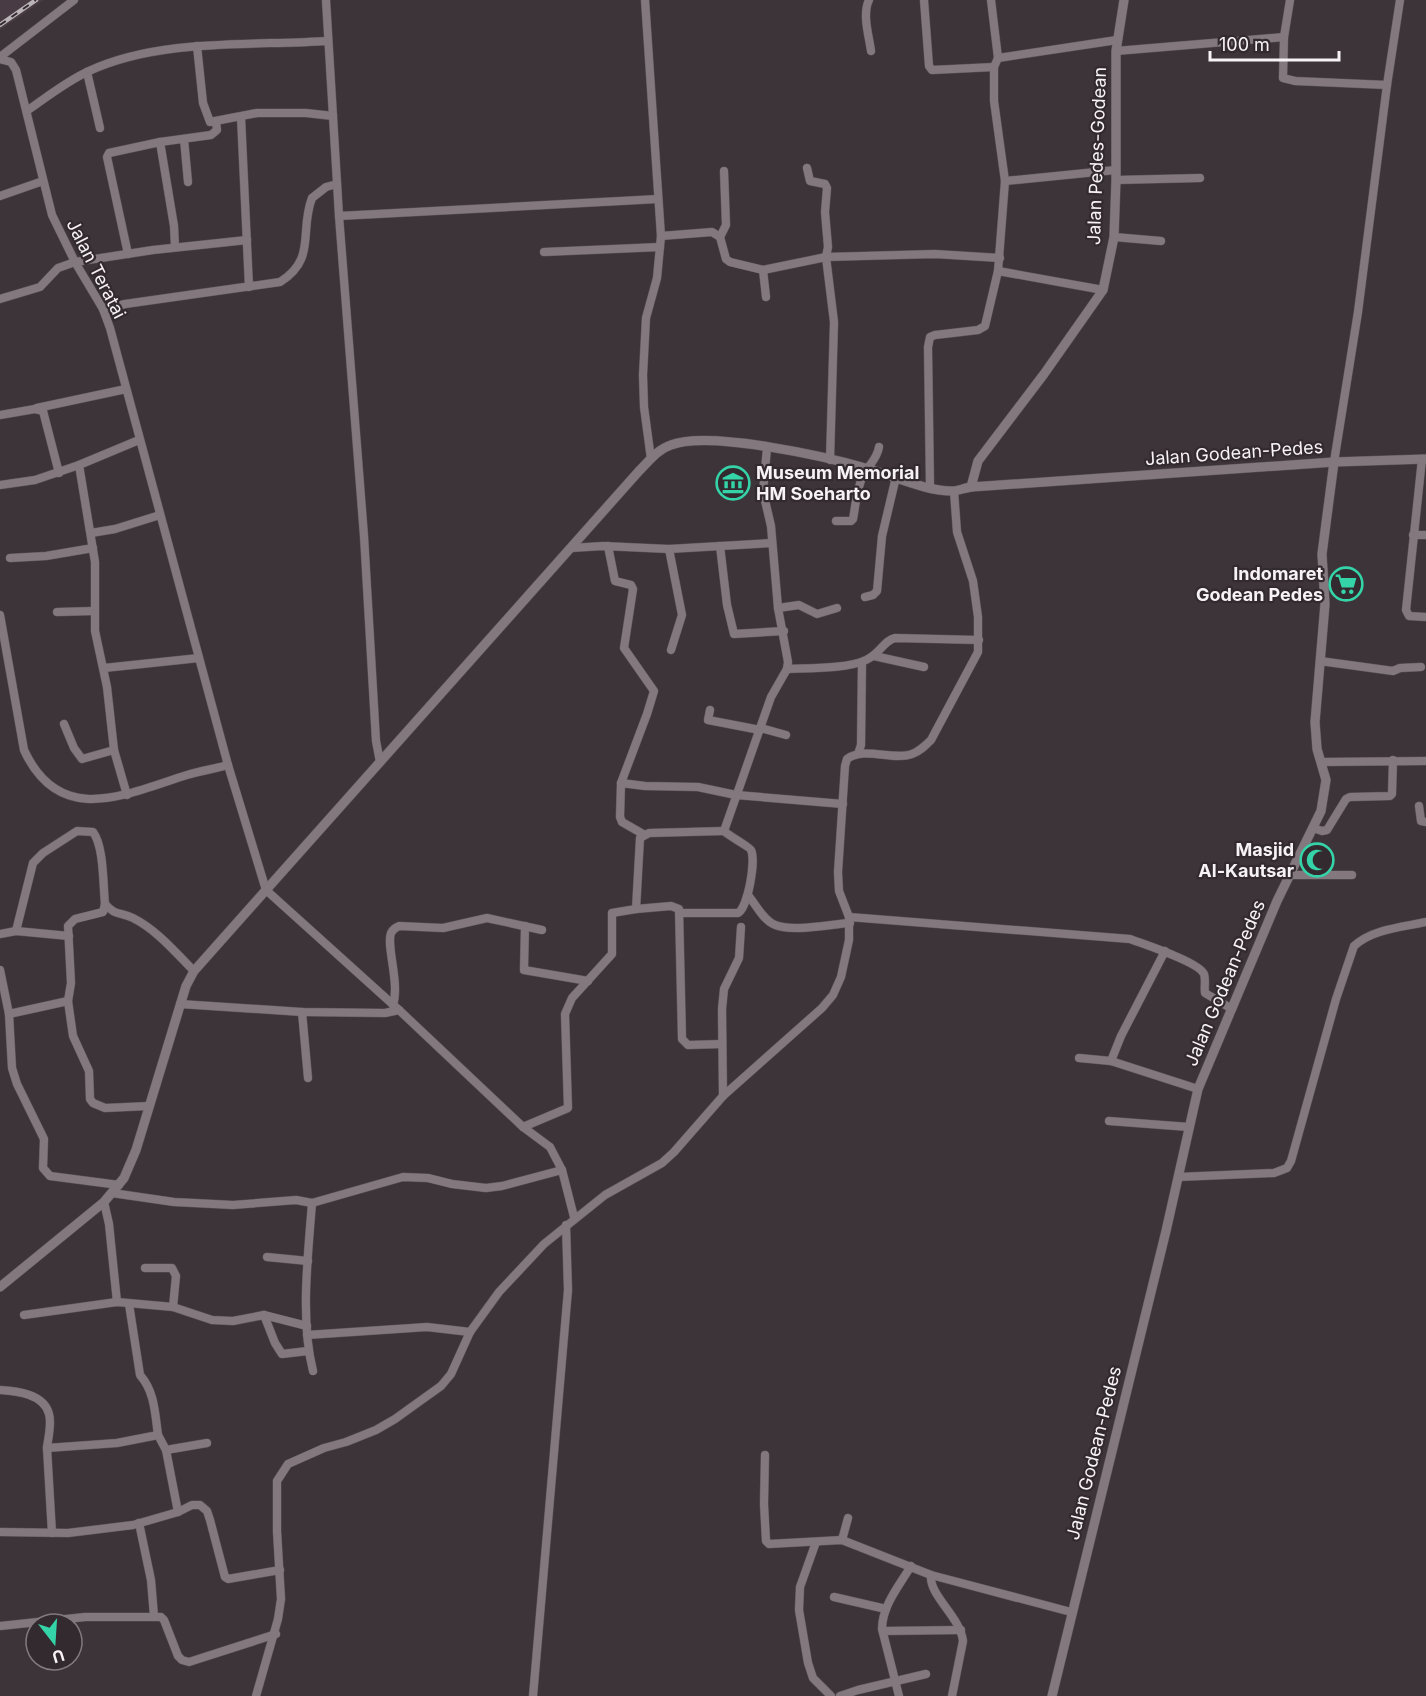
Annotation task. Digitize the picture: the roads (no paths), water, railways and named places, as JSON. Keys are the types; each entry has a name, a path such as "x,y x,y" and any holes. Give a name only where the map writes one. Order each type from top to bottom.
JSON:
{"street":[{"path":"0,58 74,0"},
{"path":"326,0 339,216 364,536 376,741 380,762"},
{"path":"645,0 661,236 657,278 646,318 644,407 651,459"},
{"path":"869,0 867,15 871,51"},
{"path":"924,0 929,66 932,70 994,67"},
{"path":"930,487 928,347 930,338 934,335 978,330 985,326 1000,258 1005,181 994,101 994,67 998,57 991,0"},
{"name":"Jalan Pedes-Godean","path":"971,487 978,461 1050,366 1103,290 1114,237 1116,51 1124,0"},
{"path":"1290,0 1284,37 1282,72 1285,79 1387,85"},
{"path":"1400,0 1358,312 1334,462 1424,459 1413,535 1406,610 1409,616 1426,617"},
{"path":"1116,51 1284,37"},
{"path":"998,57 1117,40"},
{"path":"28,111 87,72 115,60 139,54 197,46 328,41"},
{"path":"197,46 206,114 210,122 257,113 286,112 333,116"},
{"name":"Jalan Teratai","path":"0,58 14,66 28,111 52,215 75,262 104,309 228,765 266,890"},
{"path":"87,72 100,128"},
{"path":"241,117 249,287"},
{"path":"128,254 108,155 112,151 215,133 216,122"},
{"path":"184,139 188,182"},
{"path":"160,142 174,220 175,247"},
{"path":"807,168 810,181 825,184 827,188 825,212 828,247 826,257 834,322 834,397 830,460"},
{"path":"724,171 726,225 720,237 726,259 735,264 764,270 826,257 935,254 1000,258"},
{"path":"1005,181 1116,175 1196,178"},
{"path":"0,196 43,181"},
{"path":"104,309 280,282 301,263 312,198 326,187 337,184"},
{"path":"339,216 658,199"},
{"path":"661,236 712,232 720,237"},
{"path":"1114,237 1161,241"},
{"path":"0,299 40,287 58,268 75,262 175,247 247,240"},
{"path":"544,252 660,247"},
{"path":"764,270 766,297"},
{"path":"998,271 1103,290"},
{"path":"0,415 126,389"},
{"path":"35,409 44,411 47,418 58,473"},
{"path":"0,485 35,480 58,473 139,440"},
{"path":"0,1287 104,1202 119,1185 133,1158 180,1004 194,971 663,448 689,441 715,440 868,468 930,487 954,491 957,531 974,581 978,652 931,740 921,750 906,756 858,754 848,759 845,766 838,872 839,891 850,920 849,940 841,978 833,995 822,1008 723,1096 662,1163 605,1195 574,1217 544,1244 499,1292 470,1332 450,1374 441,1386 376,1430 324,1448 288,1464 277,1481 281,1599 276,1634 256,1696"},
{"path":"836,521 853,519 856,494 868,468 877,457 879,447"},
{"path":"724,831 771,697 787,669 788,652 778,608 771,526 763,492 767,448"},
{"name":"Jalan Godean-Pedes","path":"954,491 971,487 1334,462 1322,555 1325,604 1315,731 1326,780 1321,811 1289,875 1198,1089 1052,1696"},
{"path":"79,465 93,548 97,590 94,611 95,631 104,668 114,750 127,795"},
{"path":"865,597 877,591 882,536 896,477"},
{"path":"91,533 115,530 160,515"},
{"path":"1413,535 1426,535"},
{"path":"571,548 608,546 669,549 772,543"},
{"path":"608,546 615,581 630,585 633,589 625,636 625,651 654,691 621,783 622,822 643,834 724,831 748,847 752,853 748,895 744,908 738,913 681,913"},
{"path":"720,546 727,605 734,634 784,631"},
{"path":"10,558 46,556 93,548"},
{"path":"669,549 682,615 671,650"},
{"path":"778,608 799,605 818,614 837,608"},
{"path":"57,612 94,611"},
{"path":"0,615 20,735 32,766 44,781 63,794 99,799 127,795 228,765"},
{"path":"787,669 821,668 862,662 880,652 886,642 895,638 979,640"},
{"path":"874,656 924,667"},
{"path":"104,668 199,658"},
{"path":"1320,661 1393,672 1402,667 1420,668"},
{"path":"858,754 861,745 862,662"},
{"path":"710,710 708,720 786,735"},
{"path":"64,724 74,748 82,759 114,750"},
{"path":"1313,828 1327,830 1346,799 1350,797 1390,796 1392,794 1393,760"},
{"path":"1321,762 1426,761"},
{"path":"621,783 698,787 736,795 843,804"},
{"path":"1419,806 1421,821 1426,822"},
{"path":"16,931 33,863 43,853 77,831 89,831 96,835 100,850 105,904 103,912 71,921 68,926 71,983 68,1001 73,1036 89,1071 90,1099 93,1103 99,1107 115,1109 149,1106"},
{"path":"636,909 640,838 643,834"},
{"path":"1289,875 1352,875"},
{"path":"266,890 396,1007 523,1127 550,1147 562,1170 574,1217"},
{"path":"748,895 764,916 777,926 803,927 850,920 1130,939 1165,951 1200,969 1205,976 1206,993 1232,1009"},
{"path":"105,904 112,912 133,918 159,937 194,971"},
{"path":"523,1127 568,1108 565,1014 572,998 612,954 612,914 636,909 671,906 678,908 681,913 682,1039 688,1045 722,1044"},
{"path":"396,1007 391,937 395,928 399,926 442,928 486,918 542,930"},
{"path":"1178,1178 1263,1174 1280,1172 1287,1168 1291,1161 1336,999 1354,946 1360,941 1388,930 1426,922"},
{"path":"525,926 524,970 588,981"},
{"path":"723,1096 722,1009 724,989 739,958 741,927"},
{"path":"0,934 16,931 69,936"},
{"path":"1111,1062 1121,1036 1165,951"},
{"path":"0,970 9,1014 12,1068 17,1084 44,1139 45,1171 55,1178 119,1185"},
{"path":"9,1014 68,1001"},
{"path":"180,1004 302,1012 385,1013 396,1007"},
{"path":"302,1012 308,1078"},
{"path":"1079,1058 1111,1062 1198,1089"},
{"path":"1109,1121 1189,1127"},
{"path":"112,1193 174,1202 233,1205 296,1200 312,1203 403,1176 486,1188 562,1170"},
{"path":"104,1202 109,1224 117,1302"},
{"path":"312,1203 307,1331 308,1351 313,1371"},
{"path":"533,1696 568,1290 566,1225"},
{"path":"267,1257 308,1261"},
{"path":"145,1268 171,1268 174,1272 176,1276 173,1307"},
{"path":"24,1315 117,1302 173,1307 212,1320 233,1320 264,1315 307,1331 427,1327 470,1332"},
{"path":"129,1304 140,1375 148,1384 152,1397 158,1435 166,1450 178,1512"},
{"path":"264,1315 282,1354 308,1351"},
{"path":"0,1390 18,1391 36,1398 45,1404 50,1415 47,1448 52,1533"},
{"path":"47,1448 117,1443 158,1435"},
{"path":"166,1450 207,1443"},
{"path":"765,1455 764,1504 767,1542 842,1540 931,1575 1071,1612"},
{"path":"0,1532 52,1533 139,1523 178,1512 192,1505 200,1505 207,1511 225,1577 228,1579 280,1570"},
{"path":"842,1540 848,1518"},
{"path":"139,1523 151,1580 154,1616"},
{"path":"816,1542 800,1587 799,1610 808,1663 813,1678 831,1696"},
{"path":"899,1696 882,1619 911,1566"},
{"path":"931,1575 931,1584 961,1630 963,1641 952,1696"},
{"path":"834,1597 886,1609"},
{"path":"0,1626 85,1617 161,1617 178,1656 189,1662 276,1634"},
{"path":"883,1631 961,1630"},
{"path":"840,1696 926,1674"}],"railway":[{"path":"0,25 36,0"}],"place":[{"name":"Museum Memorial HM Soeharto","path":"733,483"},
{"name":"Indomaret Godean Pedes","path":"1346,584"},
{"name":"Masjid Al-Kautsar","path":"1317,860"}]}
